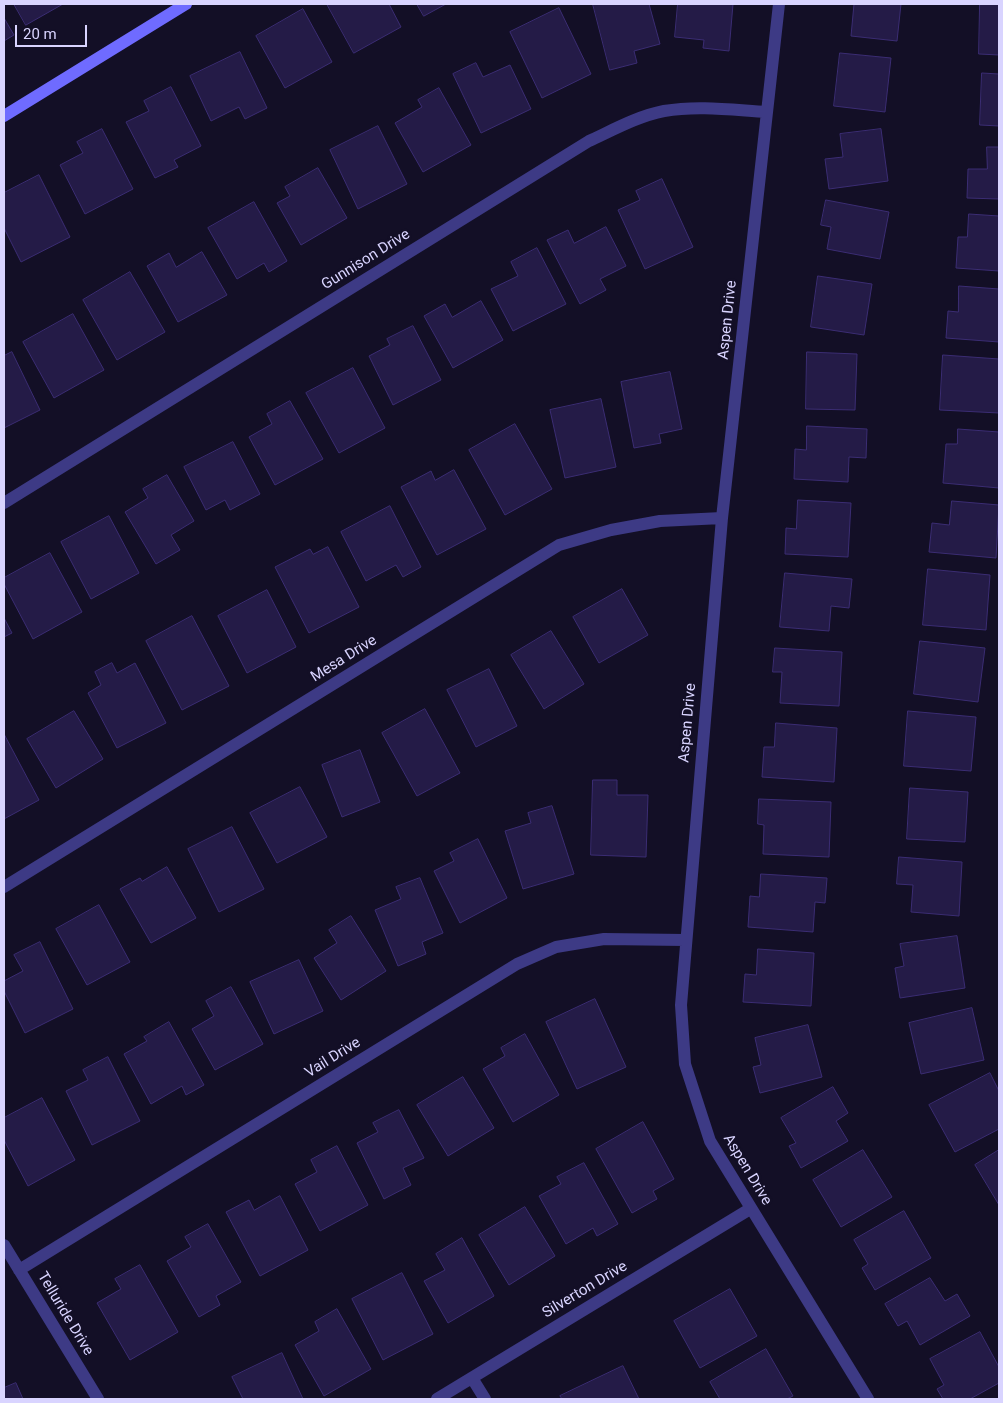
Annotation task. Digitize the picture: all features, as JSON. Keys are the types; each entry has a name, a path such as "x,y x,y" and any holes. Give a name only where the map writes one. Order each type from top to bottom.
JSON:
{"street":[{"path":"4,116 186,4"},
{"name":"Aspen Drive","path":"779,4 722,518 681,1005 685,1064 710,1141 868,1399"},
{"name":"Gunnison Drive","path":"4,503 589,141 624,124 663,112 705,108 767,112"},
{"name":"Mesa Drive","path":"4,888 559,546 611,530 660,521 722,518"},
{"name":"Vail Drive","path":"19,1270 517,964 556,947 604,939 685,940"},
{"name":"Silverton Drive","path":"437,1399 750,1209"},
{"name":"Telluride Drive","path":"4,1245 98,1399"},
{"path":"472,1378 485,1399"}],"building":[{"path":"14,4 63,4 26,25"},
{"path":"327,4 389,4 401,27 354,53"},
{"path":"417,4 446,4 424,16"},
{"path":"593,4 649,4 660,44 634,51 637,63 610,70"},
{"path":"678,4 733,4 729,51 703,48 704,40 675,37"},
{"path":"854,4 901,4 897,41 851,36"},
{"path":"980,4 999,4 999,55 979,54"},
{"path":"559,8 591,74 542,98 510,32"},
{"path":"303,9 332,62 285,88 256,36"},
{"path":"4,18 14,35 4,41"},
{"path":"240,52 267,108 245,119 239,107 211,121 190,76"},
{"path":"840,53 891,58 885,112 834,106"},
{"path":"476,63 483,77 510,65 531,109 481,133 453,74"},
{"path":"982,73 999,74 999,126 980,125"},
{"path":"171,87 201,146 174,160 178,167 155,178 126,122 149,111 144,101"},
{"path":"439,88 471,145 423,172 395,123 422,107 418,100"},
{"path":"378,126 407,184 358,209 330,150"},
{"path":"102,129 133,189 85,214 60,165 83,153 77,142"},
{"path":"881,129 888,181 829,189 825,159 843,157 840,134"},
{"path":"987,147 999,147 999,199 967,198 968,169 987,169"},
{"path":"318,168 347,218 301,245 277,203 290,196 285,187"},
{"path":"39,175 70,237 21,262 4,228 4,193"},
{"path":"662,179 693,247 645,269 618,210 640,200 636,191"},
{"path":"826,200 889,212 880,259 827,249 831,227 821,225"},
{"path":"254,202 287,261 269,272 264,263 237,279 208,228"},
{"path":"969,214 999,216 999,271 956,268 958,237 967,237"},
{"path":"606,227 626,266 600,279 606,290 580,304 547,240 568,230 574,243"},
{"path":"537,248 566,304 513,331 491,289 518,276 511,262"},
{"path":"202,252 227,295 178,322 147,266 169,253 176,267"},
{"path":"130,272 165,332 117,360 83,300"},
{"path":"818,276 872,284 864,335 811,327"},
{"path":"959,286 999,289 999,342 946,338 948,311 958,312"},
{"path":"481,301 503,340 453,368 424,316 445,304 452,317"},
{"path":"73,314 104,370 54,398 23,342"},
{"path":"413,326 441,380 393,405 369,356 390,345 387,339"},
{"path":"12,352 40,410 4,428 4,356"},
{"path":"807,352 857,354 855,410 806,409"},
{"path":"943,355 999,359 999,413 940,410"},
{"path":"353,368 385,428 339,453 306,393"},
{"path":"670,372 682,429 659,434 661,443 634,448 621,382"},
{"path":"601,399 616,467 565,478 550,410"},
{"path":"290,401 323,459 275,485 249,437 272,424 267,414"},
{"path":"515,424 552,489 505,515 469,450"},
{"path":"807,426 867,429 866,458 849,457 848,482 794,479 795,449 806,450"},
{"path":"958,429 999,432 999,488 943,483 946,444 957,444"},
{"path":"233,442 260,494 230,510 225,500 206,510 184,467"},
{"path":"454,470 486,529 437,555 401,487 431,471 435,480"},
{"path":"167,475 194,521 171,535 180,550 156,564 125,512 148,498 143,489"},
{"path":"798,500 851,503 848,557 785,554 786,528 796,529"},
{"path":"952,501 999,505 996,558 929,552 932,523 949,525"},
{"path":"390,506 421,567 403,577 396,565 366,581 341,532"},
{"path":"109,516 139,573 91,599 61,542"},
{"path":"328,547 359,607 309,633 275,567 310,549 313,554"},
{"path":"50,553 82,612 33,639 4,584 4,578"},
{"path":"928,569 990,575 986,630 923,625"},
{"path":"785,573 852,579 849,608 831,606 829,631 780,627"},
{"path":"622,589 648,635 599,663 573,617"},
{"path":"267,590 296,647 247,673 218,616"},
{"path":"192,616 229,686 182,710 146,641"},
{"path":"4,618 12,633 4,637"},
{"path":"551,631 584,684 544,709 511,655"},
{"path":"920,641 985,648 978,702 914,694"},
{"path":"775,648 842,652 839,706 780,703 782,672 773,672"},
{"path":"112,663 117,673 135,663 166,723 117,748 88,693 101,685 95,672"},
{"path":"489,669 517,726 476,747 447,690"},
{"path":"425,709 460,773 417,796 382,733"},
{"path":"74,711 103,759 56,788 27,739"},
{"path":"908,711 976,717 971,771 904,766"},
{"path":"776,723 837,728 834,782 762,777 764,747 774,747"},
{"path":"4,734 39,800 4,819"},
{"path":"360,750 380,802 342,817 322,765"},
{"path":"593,780 617,780 617,795 648,795 646,857 591,855"},
{"path":"300,787 327,837 277,863 250,813"},
{"path":"910,788 968,792 965,842 907,839"},
{"path":"759,799 831,802 829,857 763,854 764,825 758,824"},
{"path":"552,806 574,874 523,889 505,831 531,823 528,813"},
{"path":"232,827 264,889 219,912 188,849"},
{"path":"478,839 507,898 460,923 434,871 454,861 450,853"},
{"path":"899,857 962,862 959,916 911,912 913,885 897,884"},
{"path":"167,867 196,918 151,943 120,889 140,878 142,881"},
{"path":"761,874 827,878 825,903 815,902 813,932 748,927 750,896 759,897"},
{"path":"420,878 443,933 422,942 426,954 398,966 375,910 401,899 396,887"},
{"path":"99,905 130,962 87,985 56,929"},
{"path":"351,916 386,971 341,1000 314,958 337,943 329,930"},
{"path":"957,936 965,988 900,998 895,968 904,966 900,944"},
{"path":"40,942 73,1009 25,1033 4,991 4,981 23,971 14,955"},
{"path":"758,949 814,953 811,1006 743,1002 745,974 756,975"},
{"path":"299,960 323,1011 274,1034 250,982"},
{"path":"231,987 263,1044 215,1070 192,1029 214,1016 206,1001"},
{"path":"595,999 626,1067 577,1089 546,1022"},
{"path":"972,1008 984,1060 921,1074 909,1023"},
{"path":"169,1022 204,1085 186,1095 182,1086 151,1104 124,1054 147,1041 144,1037"},
{"path":"808,1025 822,1077 760,1093 753,1067 761,1065 755,1038"},
{"path":"525,1034 559,1095 513,1122 483,1069 505,1056 501,1048"},
{"path":"108,1057 140,1121 92,1145 66,1091 88,1080 83,1070"},
{"path":"990,1073 999,1091 999,1129 955,1152 929,1105"},
{"path":"463,1077 494,1128 448,1156 417,1105"},
{"path":"833,1087 848,1113 836,1121 848,1141 801,1168 789,1146 796,1143 781,1118"},
{"path":"42,1098 75,1160 28,1186 4,1140 4,1118"},
{"path":"399,1110 424,1158 403,1168 411,1185 384,1199 357,1143 378,1132 373,1123"},
{"path":"643,1122 674,1179 653,1191 657,1199 632,1213 596,1149"},
{"path":"337,1146 368,1205 320,1231 295,1184 317,1172 311,1160"},
{"path":"863,1150 892,1197 841,1227 813,1180"},
{"path":"999,1150 999,1205 975,1165"},
{"path":"584,1163 618,1224 597,1236 593,1228 566,1244 539,1196 561,1184 557,1177"},
{"path":"280,1196 308,1250 260,1276 226,1212 249,1200 254,1210"},
{"path":"525,1207 555,1256 509,1285 479,1235"},
{"path":"904,1211 931,1258 875,1290 862,1268 868,1264 854,1240"},
{"path":"208,1224 241,1282 216,1296 220,1305 199,1317 167,1261 191,1247 185,1237"},
{"path":"462,1238 494,1296 448,1323 424,1281 445,1270 436,1254"},
{"path":"140,1265 178,1332 130,1360 97,1303 121,1289 115,1279"},
{"path":"402,1273 433,1334 383,1360 352,1299"},
{"path":"930,1278 945,1301 957,1294 970,1316 920,1345 907,1321 898,1326 885,1304"},
{"path":"730,1289 757,1336 700,1368 674,1321"},
{"path":"337,1309 371,1369 324,1396 295,1345 319,1331 315,1322"},
{"path":"980,1332 999,1367 999,1383 970,1399 943,1399 937,1389 944,1385 930,1359"},
{"path":"766,1349 793,1396 787,1399 720,1399 710,1382"},
{"path":"282,1353 303,1399 243,1399 232,1377"},
{"path":"623,1366 639,1399 562,1399 560,1396"},
{"path":"16,1383 23,1399 4,1399 4,1388"}]}
